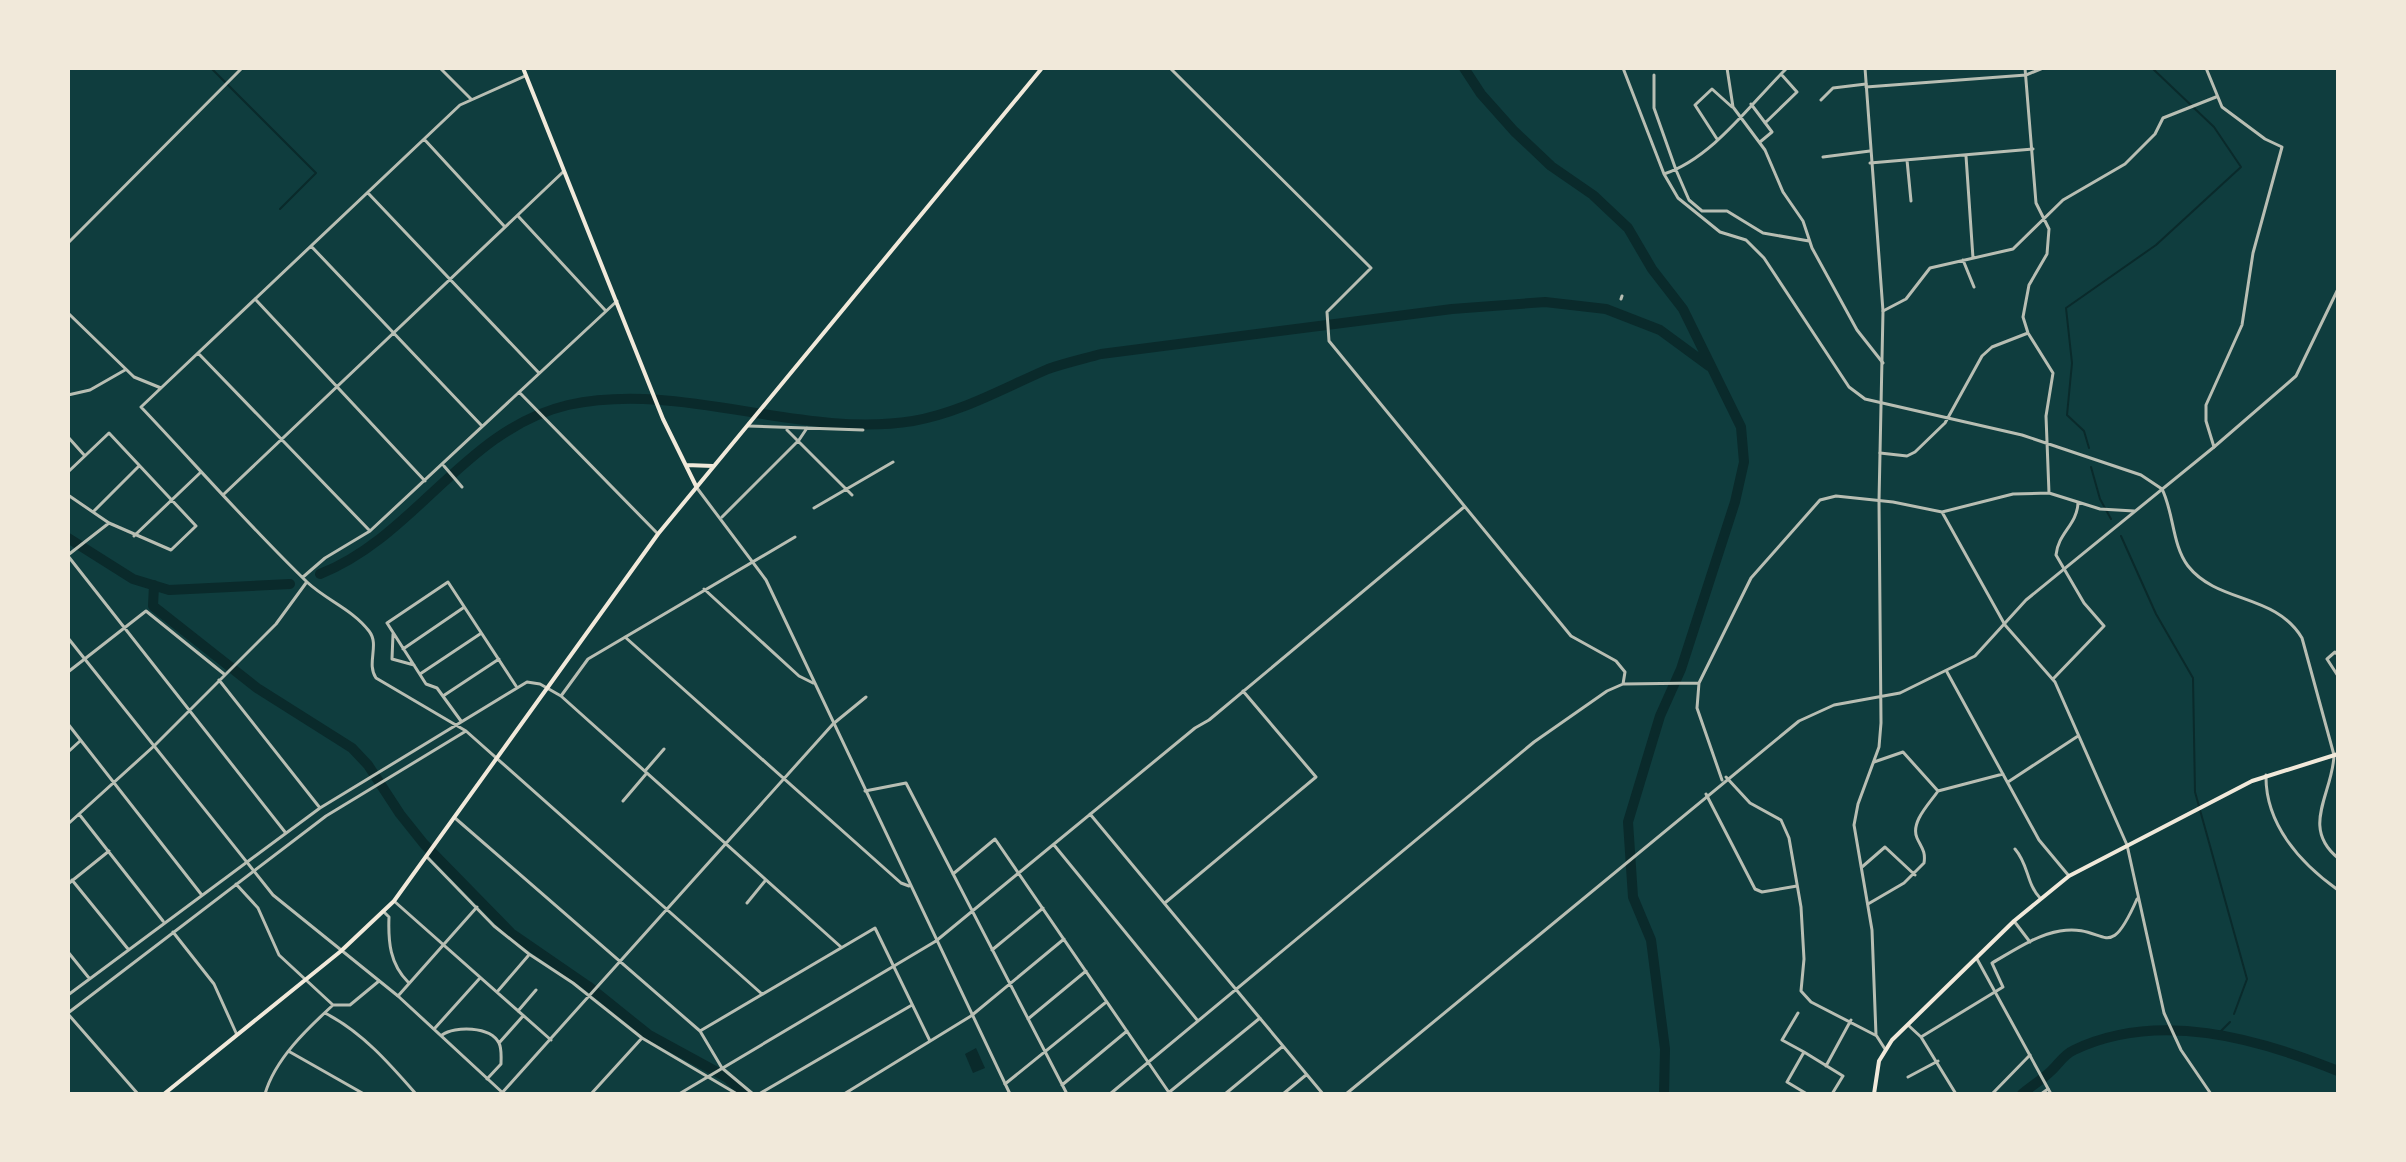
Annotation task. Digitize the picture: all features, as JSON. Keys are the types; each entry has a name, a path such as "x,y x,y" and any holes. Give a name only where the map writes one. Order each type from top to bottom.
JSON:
{"main road":[{"path":"523,68 663,419 696,486"},
{"path":"164,1094 341,951 394,901 658,534 1042,68"},
{"path":"684,464 697,468 716,465"},
{"path":"1874,1094 1885,1049 2014,921 2069,876 2266,775 2336,755"}],"street":[{"path":"68,243 242,68"},
{"path":"440,68 471,99"},
{"path":"1170,68 1371,268 1327,312 1329,341 1571,636 1616,661 1625,672 1625,685"},
{"path":"1623,68 1664,174 1686,206 1720,232 1746,240 1755,248 1815,331 1849,387 1865,399 2046,443 2141,475 2162,489 2183,557 2195,574 2229,592 2279,611 2295,625 2302,638 2336,755 2319,823 2324,841 2338,858"},
{"path":"1727,68 1733,107"},
{"path":"1664,174 1676,170 1717,139 1787,68"},
{"path":"1865,68 1883,311 1879,501 1880,734 1874,762 1855,815 1868,904 1876,1035"},
{"path":"2025,68 2036,203 2049,229 2047,254 2029,285 2023,317 2028,333 2053,373 2046,416 2049,493"},
{"path":"1821,100 1833,88 2026,75 2043,68"},
{"path":"2206,68 2216,97 2241,122 2282,147 2253,253 2242,325 2206,405 2206,421 2214,447"},
{"path":"1765,123 1797,92 1781,74"},
{"path":"1654,75 1654,108 1676,170 1697,208 1705,212 1727,211 1757,231 1810,242"},
{"path":"458,723 376,678 371,665 374,641 370,632 341,604 305,580 141,407 460,105 526,76"},
{"path":"1717,139 1695,105 1712,89 1733,107 1760,142 1783,192 1803,221 1810,242 1857,330 1883,363"},
{"path":"1883,311 1902,302 1927,269 2013,249 2063,200 2125,164 2155,134 2163,118 2216,97"},
{"path":"1751,104 1772,132 1760,142"},
{"path":"424,139 505,227"},
{"path":"1870,163 2033,149"},
{"path":"1823,157 1870,151"},
{"path":"1966,156 1973,258"},
{"path":"1907,160 1911,201"},
{"path":"224,494 564,171"},
{"path":"367,192 539,373"},
{"path":"517,215 605,310"},
{"path":"311,246 482,426"},
{"path":"1963,260 1974,287"},
{"path":"1346,1094 1724,779 1813,713 1880,695 1900,693 1975,656 2026,600 2281,393 2296,376 2338,289"},
{"path":"255,299 425,481"},
{"path":"68,824 154,746 285,614 305,580 325,558 370,531 617,300"},
{"path":"68,313 125,370 161,388"},
{"path":"1880,453 1907,456 1915,452 1949,418 1982,356 1992,347 2028,333"},
{"path":"198,353 370,531"},
{"path":"68,395 90,390 125,370"},
{"path":"519,392 658,534"},
{"path":"748,426 863,430"},
{"path":"722,517 799,440 807,428"},
{"path":"786,429 852,495"},
{"path":"68,472 109,433 196,526 171,550 109,523 68,495"},
{"path":"68,437 85,456"},
{"path":"814,508 893,462"},
{"path":"93,512 140,465"},
{"path":"443,465 462,487"},
{"path":"134,536 202,471"},
{"path":"696,486 753,559 1010,1094"},
{"path":"1885,1049 1876,1035 1811,1002 1801,991 1804,959 1797,886 1784,824 1750,803 1724,779 1697,708 1696,683 1751,578 1812,507 1828,497 1879,501 1942,512 2013,494 2049,493 2100,509 2134,511"},
{"path":"2053,679 2104,626 2062,570 2057,547 2062,535 2075,522 2078,503"},
{"path":"679,1094 936,941 1464,506"},
{"path":"1942,512 2005,625 2053,679 2127,845 2158,995 2180,1047 2211,1094"},
{"path":"109,523 69,554 285,832"},
{"path":"561,696 588,659 795,537"},
{"path":"516,686 448,582 387,623 420,674 443,696 466,731 762,994"},
{"path":"704,589 799,676 813,683"},
{"path":"403,649 465,607"},
{"path":"68,672 146,611 225,674"},
{"path":"420,674 481,633"},
{"path":"393,634 392,659 414,665"},
{"path":"625,637 901,883 909,886"},
{"path":"68,638 244,862 294,914 435,1028 502,1094 833,724 866,697"},
{"path":"2338,655 2335,652 2327,659 2338,676"},
{"path":"443,696 499,659"},
{"path":"1947,672 2039,840 2069,876"},
{"path":"219,680 320,808"},
{"path":"68,995 320,808 527,682 561,696 841,947"},
{"path":"1110,1094 1534,742 1607,691 1625,685 1696,683"},
{"path":"1165,903 1316,777 1243,691"},
{"path":"68,724 201,894"},
{"path":"138,1094 68,1014 252,870 374,787 466,731"},
{"path":"2008,782 2078,736"},
{"path":"68,752 81,740"},
{"path":"623,801 664,749"},
{"path":"1874,762 1903,752 1938,791"},
{"path":"1868,904 1915,875 1925,856 1915,834 1916,825 1938,791 2003,774"},
{"path":"2266,775 2268,806 2285,839 2338,890"},
{"path":"865,792 906,783 1067,1094"},
{"path":"1706,794 1755,889 1762,892 1797,886"},
{"path":"79,814 163,922"},
{"path":"1090,814 1323,1094"},
{"path":"455,818 700,1031 722,1068 753,1094"},
{"path":"953,874 995,839 1169,1094 1260,1018"},
{"path":"1054,845 1198,1021"},
{"path":"1861,867 1885,847 1915,875"},
{"path":"2015,849 2027,867 2029,887 2040,898"},
{"path":"109,851 70,882 128,949"},
{"path":"426,856 529,954 642,1038 737,1094"},
{"path":"747,903 766,880"},
{"path":"235,883 258,908 279,955 333,1005 350,1005 379,981"},
{"path":"1921,1037 2003,984 1992,963 2030,942 2069,930 2101,939 2115,936 2121,931 2137,899"},
{"path":"394,901 551,1040"},
{"path":"398,996 477,907"},
{"path":"992,950 1043,908"},
{"path":"384,912 389,917 396,970 408,982"},
{"path":"2014,921 2030,942"},
{"path":"700,1031 875,928 930,1041"},
{"path":"173,932 214,984 237,1035"},
{"path":"844,1094 971,1016 1064,939"},
{"path":"68,952 89,978"},
{"path":"497,992 529,954"},
{"path":"1977,959 2049,1090 2041,1094"},
{"path":"1028,1019 1086,971"},
{"path":"435,1028 480,978"},
{"path":"518,1011 536,990"},
{"path":"1005,1084 1106,1002"},
{"path":"265,1094 274,1072 333,1005"},
{"path":"759,1094 913,1005"},
{"path":"325,1013 345,1023 371,1045 416,1094"},
{"path":"1798,1013 1782,1040 1843,1076 1832,1094"},
{"path":"499,1043 523,1016"},
{"path":"1826,1066 1851,1020"},
{"path":"1908,1025 1938,1061 1956,1094"},
{"path":"442,1035 447,1031 467,1029 488,1033 499,1043 501,1064 487,1079"},
{"path":"1062,1085 1127,1031"},
{"path":"591,1094 642,1038"},
{"path":"1225,1094 1283,1046"},
{"path":"290,1052 364,1094"},
{"path":"1804,1052 1787,1082 1807,1094"},
{"path":"1992,1094 2030,1055"},
{"path":"1908,1077 1938,1061"},
{"path":"1283,1094 1306,1075"}],"water":[{"path":"976,1048 985,1068 973,1073 965,1054"}],"waterway":[{"path":"211,68 316,173 280,209"},
{"path":"1464,68 1481,94 1514,131 1551,166 1593,195 1628,228 1652,269 1683,309 1741,427 1744,462 1735,502 1681,669 1660,716 1628,822 1633,897 1651,940 1665,1049 1664,1094"},
{"path":"2089,448 2084,431 2067,415 2072,363 2066,308 2156,245 2241,167 2214,127 2152,68"},
{"path":"320,574 354,557 385,535 499,436 532,418 568,405 611,399 654,399 827,423 913,421 965,406 1048,369 1101,354 1452,309 1545,302 1606,309 1660,330 1709,366"},
{"path":"2091,467 2100,499 2111,519"},
{"path":"2121,536 2156,614 2193,678 2195,792 2247,979 2234,1014"},
{"path":"68,538 133,579 169,590 290,584"},
{"path":"154,585 153,606 257,688 352,748 368,765 424,844 511,933 588,986 649,1035 726,1077 746,1094"},
{"path":"2218,1034 2230,1022"},
{"path":"2022,1094 2074,1050 2106,1038 2139,1032 2173,1030 2241,1039 2338,1071"}]}
